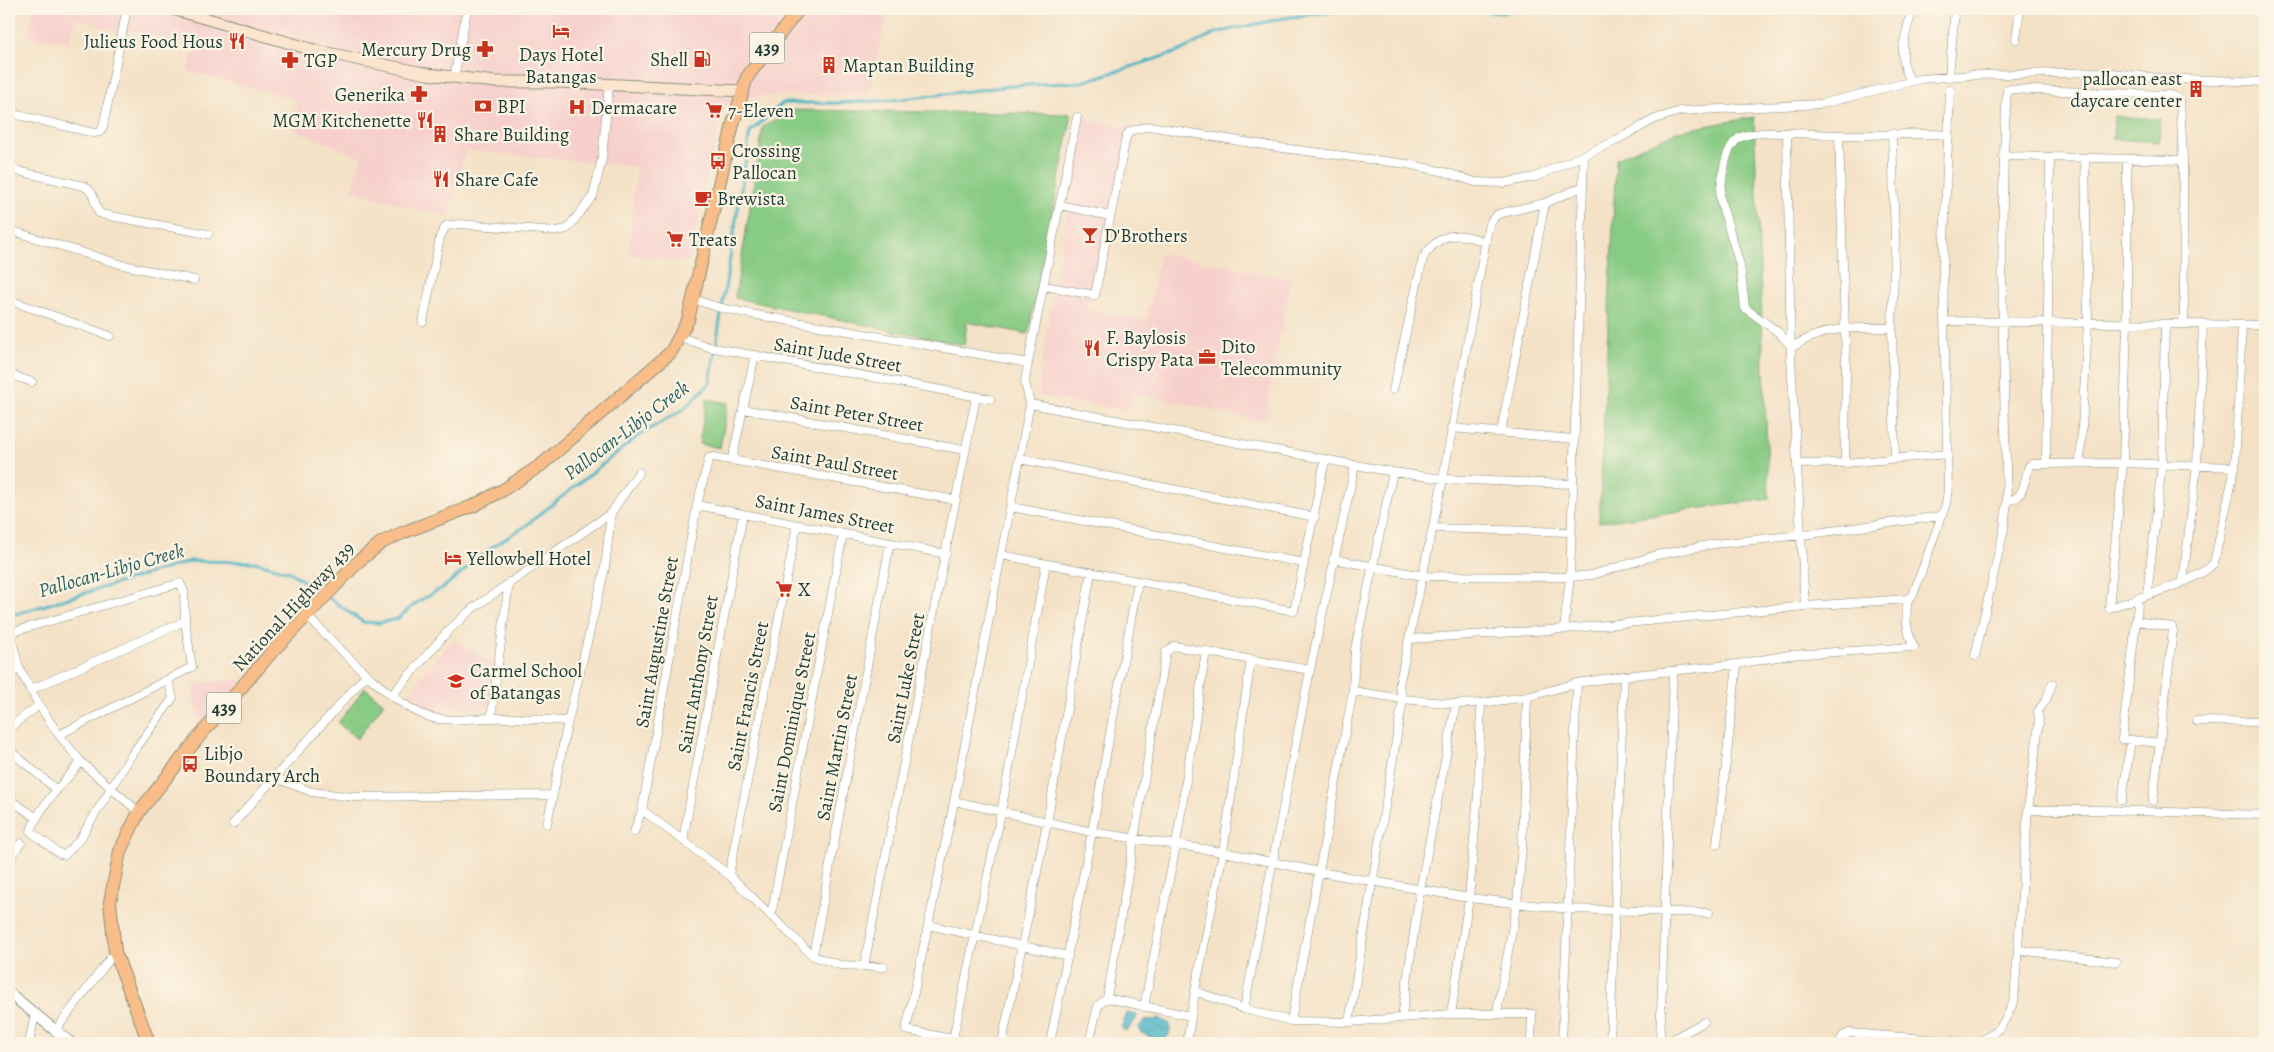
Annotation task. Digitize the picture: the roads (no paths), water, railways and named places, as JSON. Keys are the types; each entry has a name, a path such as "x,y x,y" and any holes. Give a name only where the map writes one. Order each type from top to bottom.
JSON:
{"main road":[{"path":"173,9 314,50 402,70 454,78 496,82 558,82 742,91"},
{"name":"National Highway 439","path":"149,1043 115,952 110,902 120,851 139,812 202,733 310,611 360,560 381,543 473,506 503,490 541,465 671,352 680,337 693,299 733,124 746,77 799,9"}],"street":[{"path":"9,113 94,133 100,132 104,128 127,9"},
{"path":"454,78 467,9"},
{"path":"1911,81 1903,69 1902,56 1913,9"},
{"path":"1949,76 1955,9"},
{"path":"2016,39 2020,9"},
{"path":"1044,286 1095,295 1126,137 1130,131 1149,126 1291,149 1407,164 1445,172 1475,182 1503,183 1536,177 1655,119 1680,111 1821,104 1911,81 1949,76 2103,72 2158,78 2265,82"},
{"path":"423,322 440,237 446,226 459,224 556,231 567,229 592,196 602,159 609,85"},
{"path":"1974,656 2004,529 2007,500 2002,321 2003,156 2007,89 2174,96 2180,100 2184,324"},
{"path":"1353,691 1403,700 1456,704 1482,703 1527,697 1577,683 1624,676 1737,664 1789,655 1914,646 1907,632 1905,616 1908,599 1916,590 1940,516 1946,504 1948,489 1943,268 1950,135 1950,90"},
{"path":"973,1043 906,1030 954,801 1020,460 1030,404 1025,382 1028,362 1077,116"},
{"path":"1787,133 1792,347 1805,606"},
{"path":"1792,347 1778,332 1745,308 1740,265 1720,195 1730,147 1740,137 1758,134 1950,135"},
{"path":"1892,134 1895,240 1892,328 1895,459"},
{"path":"1839,135 1845,463"},
{"path":"1564,629 1570,577 1573,439 1584,155"},
{"path":"2003,156 2182,160"},
{"path":"2046,462 2050,157"},
{"path":"2080,462 2088,322 2085,158"},
{"path":"2127,158 2127,323 2123,462 2109,608 2183,581 2210,568 2214,563 2235,467 2242,324"},
{"path":"9,169 84,186 90,190 94,197 98,213 208,234"},
{"path":"1349,1022 1403,700 1399,686 1443,479 1488,228 1498,214 1544,203 1582,187"},
{"path":"1501,432 1544,203"},
{"path":"1060,205 1110,216"},
{"path":"9,230 123,266 194,280"},
{"path":"1394,390 1423,258 1431,245 1452,235 1475,238 1485,242"},
{"path":"693,299 717,307 1028,362"},
{"path":"9,300 110,336"},
{"path":"1945,320 2260,325"},
{"path":"2160,744 2122,739 2137,621 2143,596 2162,464 2165,324"},
{"path":"2183,581 2197,465 2202,324"},
{"path":"1792,347 1809,336 1824,331 1844,328 1892,328"},
{"name":"Saint Jude Street","path":"680,337 709,347 990,399"},
{"path":"732,460 755,355"},
{"path":"9,374 32,382"},
{"name":"Saint Luke Street","path":"864,966 946,554 964,450 976,397"},
{"path":"1030,404 1393,472 1443,479 1572,484"},
{"name":"Saint Peter Street","path":"743,409 964,450"},
{"path":"1451,428 1573,439"},
{"path":"1797,464 1845,463 1948,454"},
{"name":"Saint Paul Street","path":"709,458 732,460 956,500"},
{"name":"Saint Augustine Street","path":"634,832 642,810 698,505 709,458"},
{"path":"1020,460 1315,517"},
{"path":"1001,555 1294,611 1315,517 1325,460"},
{"path":"2007,500 2012,501 2020,496 2030,465 2046,462 2123,462 2235,467"},
{"path":"1244,1009 1310,670 1355,466"},
{"path":"392,695 448,631 472,610 509,582 611,513 639,472"},
{"path":"1291,1021 1353,691 1356,649 1393,472"},
{"name":"Saint James Street","path":"698,505 946,554"},
{"path":"1011,507 1304,563"},
{"path":"547,824 568,721 605,568 611,513"},
{"name":"Saint Anthony Street","path":"683,840 743,514"},
{"path":"1333,559 1374,565 1423,576 1570,577 1592,575 1657,555 1714,544 1802,535 1940,516"},
{"name":"Saint Francis Street","path":"729,875 797,524"},
{"path":"1433,528 1570,532"},
{"name":"Saint Dominique Street","path":"771,916 843,534"},
{"name":"Saint Martin Street","path":"813,956 890,543"},
{"path":"953,1039 1001,813 1046,564"},
{"path":"1002,1043 1047,823 1091,572"},
{"path":"1050,1043 1092,832 1138,581"},
{"path":"491,718 509,582"},
{"path":"59,735 192,667 185,621 184,591 180,584 9,633 19,668 38,706 59,735 81,762 111,790 139,812"},
{"path":"1410,639 1564,629 1805,606 1908,599"},
{"path":"310,611 367,674 392,695 421,714 450,720 491,718 568,721"},
{"path":"30,690 185,621"},
{"path":"2137,621 2173,628 2153,801"},
{"path":"1089,1043 1098,1006 1107,998 1166,652 1174,646 1206,650 1310,670"},
{"path":"1144,1007 1176,845 1206,650"},
{"path":"1199,1043 1187,1042 1190,1016 1223,852 1251,659"},
{"path":"1716,844 1737,664"},
{"path":"9,676 19,668"},
{"path":"1660,1043 1673,671"},
{"path":"233,824 367,674"},
{"path":"1610,1043 1624,676"},
{"path":"81,762 57,790 32,825 31,832 60,854 66,855 80,840 132,754 173,698 168,680"},
{"path":"1562,1043 1577,683"},
{"path":"1839,1043 1843,1036 1850,1033 1976,1043 1993,1036 2007,1018 2014,1001 2028,810 2039,723 2038,711 2046,700 2052,684"},
{"path":"1497,1012 1517,903 1522,847 1527,697"},
{"path":"1451,1014 1469,898 1478,793 1482,703"},
{"path":"1402,1017 1420,890 1456,704"},
{"path":"9,728 38,706"},
{"path":"2196,721 2265,722"},
{"path":"2122,800 2131,740"},
{"path":"9,750 57,790"},
{"path":"276,778 312,792 354,797 552,795"},
{"path":"9,799 37,818"},
{"path":"954,801 1092,832 1223,852 1320,872 1469,898 1569,909 1709,913"},
{"path":"642,810 729,875 813,956 840,965 884,968"},
{"path":"2028,810 2104,810 2265,815"},
{"path":"9,858 21,843"},
{"path":"928,925 1068,956"},
{"path":"2018,950 2116,962"},
{"path":"55,1031 115,952"},
{"path":"1194,992 1244,1009 1291,1021 1349,1022 1497,1012 1532,1014 1531,1043"},
{"path":"9,993 71,1043"},
{"path":"1107,998 1190,1016"},
{"path":"29,1043 35,1014"},
{"path":"1666,1043 1704,1022"}],"water":[{"path":"1127,1013 1136,1014 1137,1018 1127,1031 1121,1027"},
{"path":"1161,1019 1170,1024 1170,1032 1165,1039 1155,1039 1140,1032 1139,1027 1144,1020"}],"waterway":[{"name":"Pallocan-Libjo Creek","path":"329,598 363,622 379,623 397,619 419,601 444,587 495,545 524,527 638,436 684,409 710,383 750,132 783,103 839,103 894,100 1011,86 1082,82 1178,52 1215,33 1284,18 1357,9"},
{"name":"Pallocan-Libjo Creek","path":"1462,9 1502,13 1518,9"},
{"name":"Pallocan-Libjo Creek","path":"9,616 191,561 255,562 290,572 322,594"}],"place":[{"name":"Days Hotel Batangas","path":"561,31"},
{"name":"Julieus Food Hous","path":"237,41"},
{"name":"Mercury Drug","path":"485,49"},
{"name":"Shell","path":"702,59"},
{"name":"TGP","path":"290,60"},
{"name":"Maptan Building","path":"829,65"},
{"name":"pallocan east daycare center","path":"2196,89"},
{"name":"Generika","path":"419,94"},
{"name":"BPI","path":"483,106"},
{"name":"Dermacare","path":"577,107"},
{"name":"7-Eleven","path":"714,110"},
{"name":"MGM Kitchenette","path":"425,120"},
{"name":"Share Building","path":"440,134"},
{"name":"Crossing Pallocan","path":"718,161"},
{"name":"Share Cafe","path":"441,179"},
{"name":"Brewista","path":"703,198"},
{"name":"D'Brothers","path":"1090,235"},
{"name":"Treats","path":"675,239"},
{"name":"F. Baylosis Crispy Pata","path":"1092,348"},
{"name":"Dito Telecommunity","path":"1207,357"},
{"name":"Yellowbell Hotel","path":"453,558"},
{"name":"X","path":"784,589"},
{"name":"Carmel School of Batangas","path":"456,681"},
{"name":"Libjo Boundary Arch","path":"190,764"}]}
